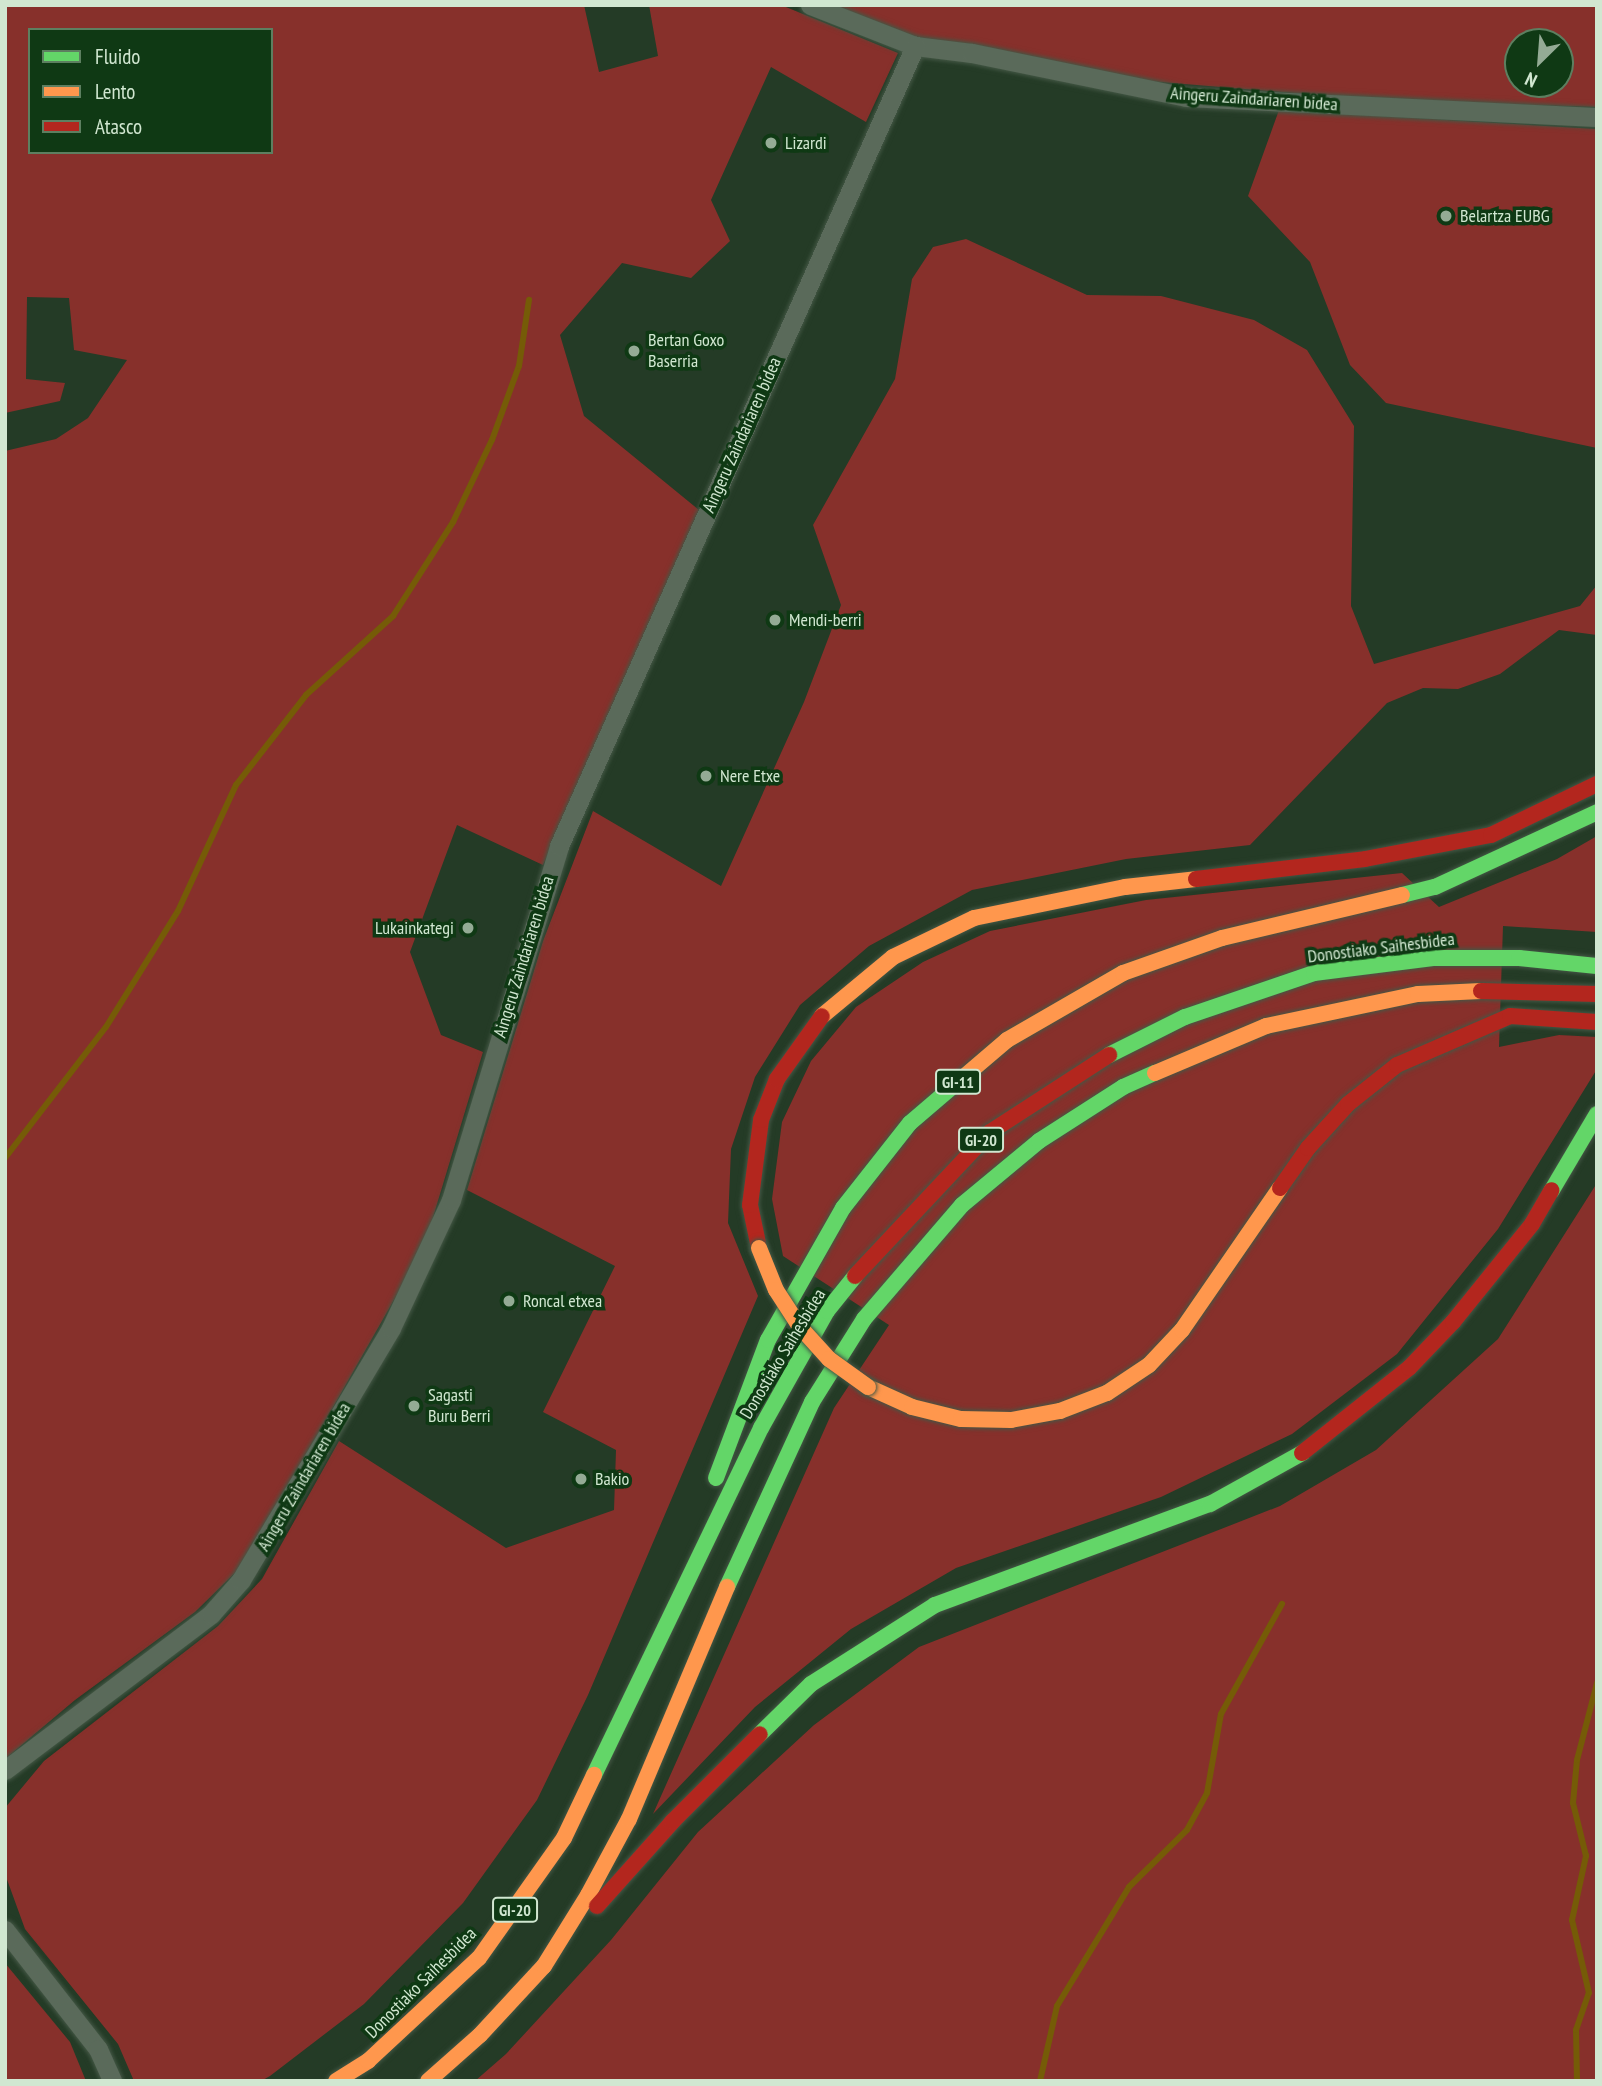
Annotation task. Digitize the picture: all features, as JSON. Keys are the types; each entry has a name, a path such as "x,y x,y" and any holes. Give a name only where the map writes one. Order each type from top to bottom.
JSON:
{"highway":[{"path":"1597,784 1491,835 1365,859 1125,887 974,918 893,957 825,1012 777,1079 761,1119 753,1162 750,1205 759,1248 776,1290 800,1327 829,1359 868,1387 912,1406 961,1419 1011,1420 1060,1410 1107,1393 1149,1365 1182,1330 1308,1148 1348,1104 1397,1065 1510,1016 1597,1022"},
{"name":"GI-11","path":"635,1693 768,1340 843,1208 910,1123 1007,1040 1123,973 1222,939 1435,887 1597,812"},
{"name":"Donostiako Saihesbidea","path":"336,2081 368,2061 479,1958 564,1838 769,1412 827,1311 881,1243 990,1132 1082,1069 1185,1017 1314,973 1435,958 1519,958 1597,966"},
{"name":"GI-20","path":"428,2081 480,2035 544,1966 629,1819 768,1491 812,1402 887,1289 962,1205 1039,1141 1112,1093 1169,1064 1266,1026 1418,994 1522,989 1597,994"},
{"path":"544,1966 672,1822 811,1684 934,1605 1210,1504 1290,1464 1409,1368 1453,1322 1532,1224 1597,1114"}],"street":[{"name":"Aingeru Zaindariaren bidea","path":"810,5 915,46 972,53 1186,97 1597,117"},
{"name":"Aingeru Zaindariaren bidea","path":"5,1770 211,1614 241,1580 391,1328 451,1200 559,846 915,46"},
{"path":"5,1930 98,2049 112,2081"}],"shaded area":[{"path":"5,5 584,5 599,72 658,56 649,5 781,5 898,53 866,122 771,67 711,200 730,241 691,278 622,263 560,335 584,416 699,510 543,865 457,825 410,952 441,1035 483,1052 424,1247 244,1564 195,1612 75,1700 5,1759 5,451 56,439 88,418 127,360 74,350 69,298 27,297 26,379 65,383 60,401 5,413"},
{"path":"834,5 1597,5 1597,107 1379,100 1136,80 914,37"},
{"path":"1279,110 1597,129 1597,448 1386,403 1350,365 1310,262 1248,196"},
{"path":"966,239 1087,295 1161,296 1254,320 1307,350 1354,426 1351,606 1374,664 1580,606 1597,585 1597,635 1559,630 1500,674 1458,689 1423,688 1387,703 1250,845 1126,859 972,890 869,946 800,1005 755,1077 731,1149 728,1223 758,1296 588,1695 537,1800 463,1903 364,2004 270,2076 261,2081 134,2081 118,2044 25,1929 5,1874 5,1808 44,1761 218,1626 262,1579 339,1441 506,1548 614,1510 616,1450 543,1412 615,1266 467,1190 543,941 593,811 721,886 804,702 841,605 813,525 895,379 912,279 933,247"},
{"path":"1597,836 1597,932 1503,926 1499,1047 1559,1035 1597,1037 1597,1069 1498,1229 1397,1354 1292,1434 1161,1497 956,1568 851,1629 755,1707 653,1814 834,1408 889,1325 783,1256 772,1199 782,1122 811,1061 856,1007 923,962 990,931 1146,900 1402,873 1439,907 1557,859"},
{"path":"1597,1183 1597,2081 475,2081 506,2054 611,1940 698,1832 814,1725 919,1647 1280,1506 1376,1450 1498,1339"},
{"path":"5,1963 70,2042 86,2081 5,2081"}],"waterway":[{"path":"5,1158 106,1027 178,911 236,785 306,695 393,616 453,522 492,440 519,366 529,300"},
{"path":"1040,2081 1057,2006 1129,1887 1187,1830 1207,1793 1221,1714 1282,1604"},
{"path":"1577,2081 1576,2030 1589,1993 1572,1920 1586,1856 1573,1803 1577,1760 1597,1683"}],"traffic: fast":[{"path":"1402,895 1435,887 1597,812"},
{"path":"1109,1055 1185,1017 1314,973 1435,958 1519,958 1597,966"},
{"path":"727,1587 812,1402 864,1319 962,1205 1039,1141 1123,1087 1155,1073"},
{"path":"716,1478 768,1340 843,1208 910,1123 959,1081"},
{"path":"1552,1190 1597,1114"},
{"path":"594,1775 761,1428 827,1311 855,1276"},
{"path":"760,1734 811,1684 935,1605 1210,1504 1302,1453"}],"traffic: slow":[{"path":"822,1016 893,957 974,918 1125,887 1196,879"},
{"path":"959,1081 1007,1040 1123,973 1222,938 1402,895"},
{"path":"1155,1073 1266,1026 1418,994 1481,991"},
{"path":"868,1387 912,1407 961,1419 1011,1420 1060,1411 1107,1393 1149,1365 1182,1330 1280,1188"},
{"path":"759,1248 776,1290 800,1327 829,1359 868,1387"},
{"path":"428,2081 480,2035 544,1966 588,1895 629,1819 727,1587"},
{"path":"336,2081 368,2061 479,1958 564,1838 594,1775"}],"traffic: jam":[{"path":"1196,879 1365,859 1491,835 1597,784"},
{"path":"1481,991 1597,994"},
{"path":"759,1248 750,1205 761,1120 777,1079 822,1016"},
{"path":"1280,1188 1308,1148 1348,1104 1397,1065 1510,1016 1597,1022"},
{"path":"855,1276 990,1132 1109,1055"},
{"path":"1302,1453 1409,1368 1453,1322 1532,1224 1552,1190"},
{"path":"597,1906 672,1822 760,1734"}],"place":[{"name":"Lizardi","path":"771,143"},
{"name":"Belartza EUBG","path":"1446,216"},
{"name":"Bertan Goxo Baserria","path":"634,351"},
{"name":"Mendi-berri","path":"775,620"},
{"name":"Nere Etxe","path":"706,776"},
{"name":"Lukainkategi","path":"468,928"},
{"name":"Roncal etxea","path":"509,1301"},
{"name":"Sagasti Buru Berri","path":"414,1406"},
{"name":"Bakio","path":"581,1479"}]}
